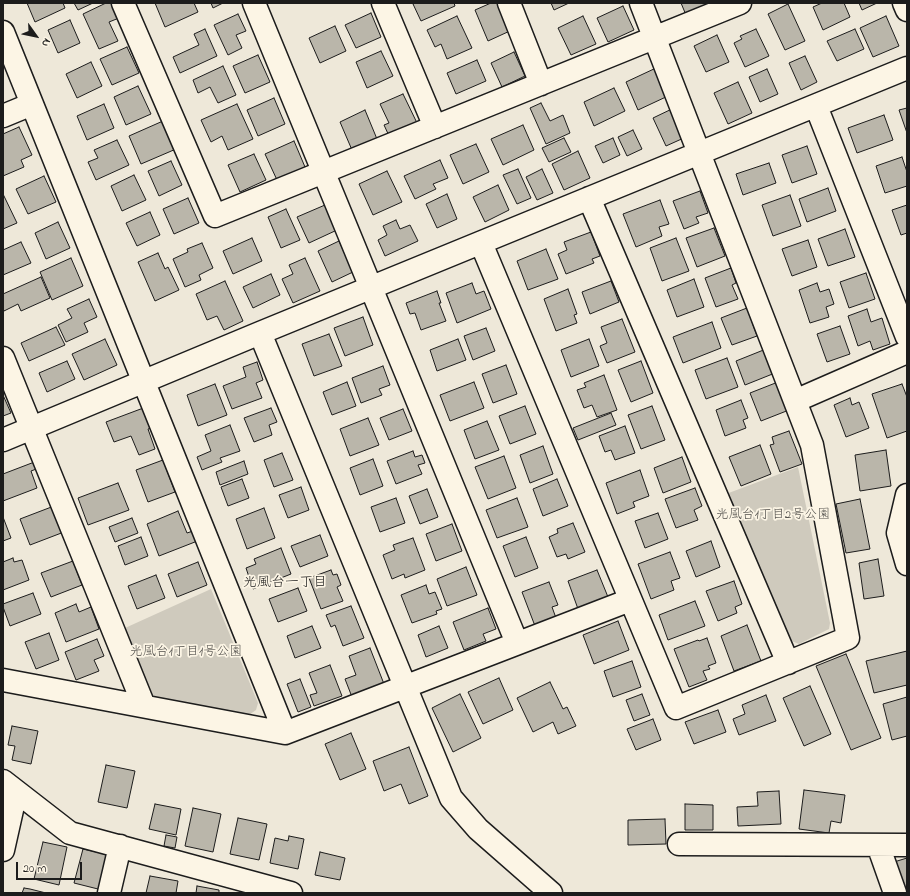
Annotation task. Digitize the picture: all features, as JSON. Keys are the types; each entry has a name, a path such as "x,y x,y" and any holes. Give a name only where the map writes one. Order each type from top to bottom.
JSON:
{"street":[{"path":"123,3 215,216 740,3"},
{"path":"254,3 517,643"},
{"path":"383,3 435,127"},
{"path":"509,3 541,84"},
{"path":"481,243 676,708 848,638 812,445 641,3"},
{"path":"904,3 907,10"},
{"path":"3,32 285,733"},
{"path":"3,440 143,381 907,68"},
{"path":"3,116 32,104"},
{"path":"816,106 907,337"},
{"path":"589,198 788,663"},
{"path":"260,333 451,798 478,829 551,893"},
{"path":"795,401 907,352"},
{"path":"3,358 144,706"},
{"path":"907,495 898,533 907,564"},
{"path":"3,680 285,733 630,600"},
{"path":"10,786 70,833 120,846 230,885 291,893"},
{"path":"3,850 10,786"},
{"path":"679,844 907,845"},
{"path":"878,844 895,893"},
{"path":"109,893 120,846"}],"green space":[{"name":"光風台1丁目2号公園","path":"798,467 830,623 829,629 799,644 789,640 726,494"},
{"name":"光風台1丁目1号公園","path":"211,589 258,703 256,710 249,715 151,697 125,628"}],"building":[{"path":"27,3 63,3 65,8 35,22"},
{"path":"74,3 93,3 78,10"},
{"path":"106,3 112,3 119,18 109,22 118,41 99,49 83,14"},
{"path":"155,3 194,3 198,12 165,27"},
{"path":"211,3 223,3 213,8"},
{"path":"454,3 455,6 421,21 413,4"},
{"path":"491,3 500,3 512,30 488,41 475,10"},
{"path":"551,3 569,3 554,10"},
{"path":"681,3 713,3 686,15"},
{"path":"822,3 844,3 850,17 823,30 813,7"},
{"path":"859,3 877,3 862,10"},
{"path":"788,4 805,41 785,50 768,14"},
{"path":"623,6 634,30 608,42 597,18"},
{"path":"371,13 381,37 356,48 345,25"},
{"path":"238,14 246,31 236,35 242,48 228,55 214,25"},
{"path":"457,16 472,48 447,59 441,44 435,47 427,30"},
{"path":"583,16 596,44 571,55 558,28"},
{"path":"886,16 899,46 873,57 860,28"},
{"path":"70,20 80,43 58,53 48,30"},
{"path":"335,26 346,51 320,63 309,38"},
{"path":"205,29 217,56 180,73 173,57 199,45 194,34"},
{"path":"756,29 769,56 745,67 734,43 742,39 740,36"},
{"path":"855,29 864,49 837,61 827,41"},
{"path":"717,35 729,62 706,72 694,46"},
{"path":"127,47 139,73 112,85 100,59"},
{"path":"381,51 393,76 367,88 356,62"},
{"path":"514,52 525,76 502,87 491,63"},
{"path":"258,55 270,82 245,93 233,66"},
{"path":"805,56 817,82 801,90 789,63"},
{"path":"477,60 486,81 456,94 447,73"},
{"path":"91,62 102,86 77,98 66,74"},
{"path":"223,66 236,95 218,103 210,87 198,93 193,80"},
{"path":"656,68 668,96 638,110 626,82"},
{"path":"767,69 778,94 760,102 749,77"},
{"path":"738,82 752,113 728,124 714,93"},
{"path":"138,86 151,114 126,125 114,97"},
{"path":"614,88 625,111 594,126 584,102"},
{"path":"403,94 418,125 390,138 384,125 389,123 380,104"},
{"path":"274,98 285,124 258,136 247,110"},
{"path":"541,103 550,121 563,115 570,133 546,144 530,108"},
{"path":"104,104 114,128 87,140 77,116"},
{"path":"237,104 253,139 228,150 222,136 211,142 201,120"},
{"path":"676,107 686,137 666,146 653,118"},
{"path":"907,108 907,133 899,110"},
{"path":"365,110 377,139 352,150 340,122"},
{"path":"884,115 893,140 857,153 848,128"},
{"path":"163,121 176,149 141,164 129,136"},
{"path":"523,125 534,150 503,165 491,139"},
{"path":"19,127 32,155 21,160 24,167 3,176 3,134"},
{"path":"633,130 642,149 627,156 618,137"},
{"path":"564,138 571,152 549,162 542,148"},
{"path":"613,138 620,155 603,163 595,146"},
{"path":"117,140 129,165 96,180 88,162 98,158 94,150"},
{"path":"294,141 305,167 277,180 265,154"},
{"path":"476,144 489,172 463,184 450,155"},
{"path":"807,146 817,174 792,183 782,155"},
{"path":"578,151 590,178 564,190 552,164"},
{"path":"254,154 266,180 240,192 228,165"},
{"path":"902,157 907,172 907,186 885,193 876,166"},
{"path":"440,160 448,178 433,184 436,189 415,199 404,176"},
{"path":"171,161 182,185 159,196 148,171"},
{"path":"769,163 776,183 743,195 736,174"},
{"path":"518,169 531,198 517,204 503,175"},
{"path":"542,169 553,193 537,200 526,177"},
{"path":"387,171 402,202 373,215 359,184"},
{"path":"134,175 146,200 122,211 111,186"},
{"path":"44,176 56,202 28,214 16,189"},
{"path":"498,185 509,210 485,222 473,197"},
{"path":"828,188 836,211 807,222 799,199"},
{"path":"700,191 708,213 696,217 699,223 684,229 673,201"},
{"path":"3,194 17,223 3,229"},
{"path":"447,194 457,219 437,228 426,204"},
{"path":"790,195 801,226 773,236 762,205"},
{"path":"188,198 199,223 174,234 163,209"},
{"path":"660,200 669,224 659,227 662,236 636,247 623,214"},
{"path":"325,205 337,230 309,243 297,217"},
{"path":"907,205 907,233 901,235 892,210"},
{"path":"286,209 300,240 281,248 268,217"},
{"path":"150,212 160,235 137,246 126,223"},
{"path":"396,220 400,229 410,225 418,241 385,256 378,240 387,235 383,226"},
{"path":"58,222 70,248 46,259 35,233"},
{"path":"714,228 725,256 697,267 686,238"},
{"path":"845,229 855,257 828,266 818,239"},
{"path":"591,232 600,256 592,259 594,263 566,274 558,254 567,250 564,242"},
{"path":"252,238 262,261 233,274 223,251"},
{"path":"676,238 689,271 662,281 650,248"},
{"path":"808,240 817,267 792,276 782,249"},
{"path":"339,241 353,272 332,282 318,251"},
{"path":"21,242 31,263 3,275 3,250"},
{"path":"202,243 213,268 199,275 201,280 185,287 173,259 188,252 187,249"},
{"path":"546,249 558,279 528,290 517,261"},
{"path":"158,253 165,269 168,267 179,290 155,301 138,262"},
{"path":"71,258 83,286 52,300 40,272"},
{"path":"305,258 320,291 293,303 282,279 293,274 289,265"},
{"path":"731,268 736,283 732,285 738,299 716,307 705,278"},
{"path":"866,273 875,299 849,308 840,282"},
{"path":"271,274 280,295 253,308 243,287"},
{"path":"41,277 50,298 21,311 18,304 4,311 3,294"},
{"path":"694,279 704,307 677,317 667,290"},
{"path":"225,281 243,321 224,330 217,316 207,320 196,294"},
{"path":"611,281 619,302 590,314 582,292"},
{"path":"472,283 476,294 484,291 491,309 457,323 446,293"},
{"path":"817,283 820,292 829,289 834,304 826,307 829,317 810,323 799,290"},
{"path":"568,289 577,314 574,315 577,323 556,331 544,299"},
{"path":"437,291 441,303 439,303 446,321 421,330 415,313 410,314 406,303"},
{"path":"89,299 97,317 84,323 88,332 66,342 58,325 72,318 67,309"},
{"path":"747,308 757,336 732,345 721,318"},
{"path":"867,309 871,322 882,318 890,344 873,350 870,341 858,346 848,316"},
{"path":"363,317 373,345 345,356 334,328"},
{"path":"622,319 635,352 607,363 600,346 607,343 601,327"},
{"path":"712,322 721,348 683,363 673,337"},
{"path":"840,326 850,354 827,362 817,334"},
{"path":"56,327 65,345 29,361 21,343"},
{"path":"486,328 495,351 473,360 464,336"},
{"path":"329,334 342,366 314,376 302,344"},
{"path":"105,339 117,365 84,380 72,354"},
{"path":"458,339 466,360 437,371 430,350"},
{"path":"589,339 599,366 571,377 561,350"},
{"path":"766,349 775,373 745,385 736,361"},
{"path":"727,358 738,387 706,399 695,370"},
{"path":"67,361 75,379 47,392 39,373"},
{"path":"641,361 653,393 631,402 618,370"},
{"path":"257,362 263,380 256,383 262,398 232,409 223,386 246,377 243,367"},
{"path":"506,365 517,394 493,403 482,374"},
{"path":"383,366 390,385 379,389 382,395 361,403 352,378"},
{"path":"604,375 617,410 597,417 592,405 584,408 577,390 586,387 584,383"},
{"path":"347,382 356,406 332,415 323,392"},
{"path":"474,382 484,408 450,421 440,395"},
{"path":"778,382 789,410 761,421 750,393"},
{"path":"215,384 227,415 198,426 187,395"},
{"path":"902,384 907,397 907,431 887,438 872,394"},
{"path":"3,395 11,413 3,416"},
{"path":"850,398 852,405 859,402 869,428 846,437 834,405"},
{"path":"741,400 748,418 743,420 746,428 725,436 716,410"},
{"path":"525,406 536,434 510,444 499,416"},
{"path":"652,406 665,440 641,449 628,415"},
{"path":"146,407 153,427 148,429 155,449 139,455 131,436 114,442 106,422"},
{"path":"271,408 277,422 269,425 272,435 254,442 244,418"},
{"path":"403,409 412,431 389,440 380,418"},
{"path":"611,413 616,425 578,440 573,428"},
{"path":"368,418 379,445 350,456 340,429"},
{"path":"487,421 499,450 475,459 464,430"},
{"path":"230,425 240,451 220,458 222,462 202,470 197,457 211,451 205,435"},
{"path":"625,426 635,453 615,460 611,450 605,452 599,436"},
{"path":"789,431 802,464 780,472 770,445 774,444 772,437"},
{"path":"760,445 771,474 741,486 729,457"},
{"path":"543,446 553,474 530,483 520,455"},
{"path":"886,450 891,486 860,491 855,455"},
{"path":"413,451 415,457 422,455 425,463 418,465 422,474 396,484 387,461"},
{"path":"282,453 293,480 274,487 264,460"},
{"path":"504,456 516,488 488,499 475,467"},
{"path":"682,457 691,482 663,493 654,468"},
{"path":"373,459 383,486 360,495 350,468"},
{"path":"163,460 175,492 148,502 136,470"},
{"path":"37,461 39,468 31,471 37,488 3,501 3,474"},
{"path":"244,461 248,474 220,485 216,472"},
{"path":"640,470 649,496 633,502 635,507 617,514 606,483"},
{"path":"242,479 249,498 228,506 221,487"},
{"path":"557,479 568,506 543,516 533,489"},
{"path":"118,483 129,510 88,525 78,498"},
{"path":"301,487 309,510 288,518 279,495"},
{"path":"695,488 702,506 694,510 698,520 676,528 665,499"},
{"path":"427,489 438,517 420,524 409,496"},
{"path":"396,498 405,523 380,532 371,507"},
{"path":"517,498 528,527 497,538 486,510"},
{"path":"860,499 870,549 846,553 836,504"},
{"path":"54,506 64,532 30,545 20,519"},
{"path":"264,508 275,538 247,549 236,519"},
{"path":"178,511 187,533 196,530 200,540 159,556 147,524"},
{"path":"658,513 668,539 645,548 635,521"},
{"path":"3,517 11,538 3,541"},
{"path":"132,518 138,533 115,542 109,527"},
{"path":"573,523 585,552 568,559 566,554 557,557 549,537 558,533 557,529"},
{"path":"452,524 462,551 436,561 426,534"},
{"path":"320,535 328,556 300,567 291,546"},
{"path":"141,537 148,556 125,565 118,546"},
{"path":"526,537 538,568 515,577 503,546"},
{"path":"413,538 425,570 405,578 404,574 392,579 383,555 395,550 393,545"},
{"path":"711,541 720,567 696,577 686,551"},
{"path":"281,548 291,574 253,589 246,568 256,564 254,559"},
{"path":"670,552 680,578 671,581 674,590 651,599 638,564"},
{"path":"13,558 14,562 22,560 29,580 3,590 3,562"},
{"path":"878,559 884,596 864,599 859,563"},
{"path":"73,561 82,585 51,597 41,573"},
{"path":"198,562 207,585 177,597 168,574"},
{"path":"466,567 477,595 447,606 437,579"},
{"path":"331,570 333,575 337,574 341,585 337,587 343,601 321,609 309,578"},
{"path":"597,570 608,597 578,609 568,581"},
{"path":"156,575 165,598 137,609 128,586"},
{"path":"734,581 742,604 735,607 737,613 718,621 706,591"},
{"path":"549,582 558,605 552,607 556,618 535,626 522,592"},
{"path":"426,585 429,594 435,592 442,609 436,611 437,614 412,623 401,595"},
{"path":"298,588 307,611 278,622 269,599"},
{"path":"33,593 41,614 10,626 3,604"},
{"path":"695,601 705,626 668,640 659,615"},
{"path":"76,604 79,612 91,607 99,629 66,642 55,613"},
{"path":"351,606 364,638 343,646 335,625 331,627 326,615"},
{"path":"488,608 496,629 483,634 486,641 464,650 453,622"},
{"path":"618,621 629,650 594,664 583,635"},
{"path":"747,625 761,661 734,671 721,636"},
{"path":"312,626 321,648 295,658 287,636"},
{"path":"439,626 448,648 426,657 418,635"},
{"path":"49,633 59,660 36,669 25,642"},
{"path":"707,638 716,663 708,666 710,669 703,671 707,680 689,687 674,649"},
{"path":"97,639 104,656 94,660 99,671 76,680 65,652"},
{"path":"370,648 384,684 352,697 345,679 356,675 349,656"},
{"path":"907,651 907,685 874,693 866,661"},
{"path":"846,654 881,738 851,750 816,666"},
{"path":"632,661 641,687 613,697 604,671"},
{"path":"330,665 342,696 314,706 310,695 317,693 309,673"},
{"path":"499,678 513,710 483,724 468,692"},
{"path":"300,679 311,707 298,712 287,684"},
{"path":"550,682 563,709 567,707 576,726 558,734 553,722 533,732 517,698"},
{"path":"810,686 831,734 804,746 783,698"},
{"path":"460,694 481,738 453,752 432,708"},
{"path":"642,694 650,715 634,721 626,700"},
{"path":"766,695 776,721 739,735 733,719 745,714 742,705"},
{"path":"907,697 907,736 892,740 883,704"},
{"path":"718,710 726,732 694,744 685,722"},
{"path":"653,719 661,740 636,750 627,729"},
{"path":"12,726 38,731 31,764 12,760 15,746 8,745"},
{"path":"351,733 366,769 340,780 325,744"},
{"path":"409,747 428,796 409,804 401,784 384,791 373,761"},
{"path":"106,765 135,771 127,808 98,802"},
{"path":"804,790 845,795 841,823 831,821 829,833 799,829"},
{"path":"779,791 781,824 738,826 737,807 758,806 757,792"},
{"path":"155,804 181,809 176,835 149,829"},
{"path":"685,804 713,805 713,830 685,830"},
{"path":"193,808 221,814 213,852 185,846"},
{"path":"238,818 267,824 259,860 230,854"},
{"path":"665,819 666,844 628,845 628,820"},
{"path":"166,835 177,837 175,848 164,846"},
{"path":"289,836 304,839 298,869 270,863 275,838 288,841"},
{"path":"43,842 67,847 59,885 34,879"},
{"path":"83,849 110,855 102,890 74,883"},
{"path":"320,852 345,858 340,880 315,875"},
{"path":"907,858 907,893 905,893 894,862"},
{"path":"150,876 178,881 176,893 146,893"},
{"path":"197,886 219,890 219,893 196,893"},
{"path":"24,888 30,889 46,893 22,893"}],"district":[{"name":"光風台一丁目","path":"285,584"}]}
